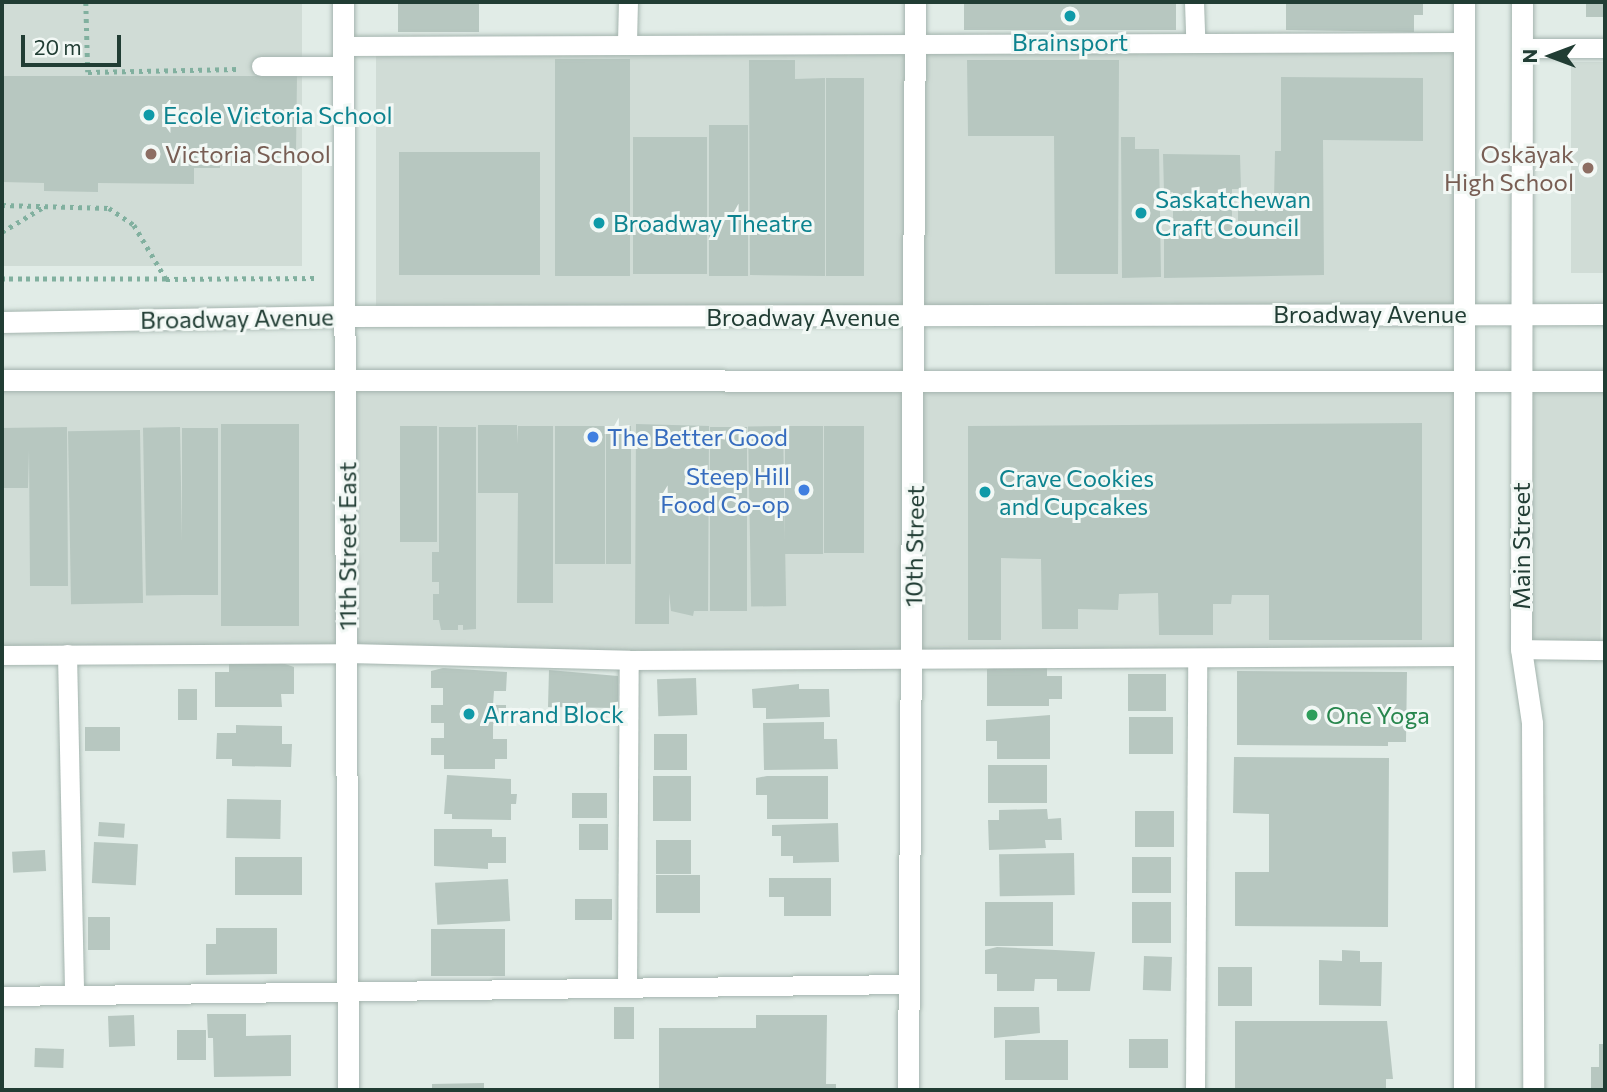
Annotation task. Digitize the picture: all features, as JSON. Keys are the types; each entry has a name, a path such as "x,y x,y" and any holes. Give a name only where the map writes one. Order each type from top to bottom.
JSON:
{"street":[{"name":"11th Street East","path":"343,2 342,316 346,378 348,1090"},
{"name":"10th Street","path":"908,1090 915,2"},
{"path":"1464,2 1464,1090"},
{"name":"Main Street","path":"1522,2 1521,649 1532,723 1533,1090"},
{"name":"Broadway Avenue","path":"2,322 342,316 915,318 1605,314"},
{"path":"2,380 914,378 1605,381"}],"lane":[{"path":"628,2 628,42"},
{"path":"1195,2 1195,40"},
{"path":"261,66 342,56 628,42 1463,42"},
{"path":"1522,48 1605,48"},
{"path":"1521,649 1605,650"},
{"path":"2,655 348,653 629,660 1463,656"},
{"path":"67,654 74,995"},
{"path":"1195,1090 1197,658"},
{"path":"628,988 629,660"},
{"path":"2,996 907,984"}],"path":[{"path":"86,2 88,72 261,66"},
{"path":"2,205 109,208 134,225 166,279"},
{"path":"2,232 47,205"},
{"path":"2,279 342,278"}],"shaded area":[{"name":"Victoria School","path":"2,2 302,2 302,266 2,266"},
{"path":"376,42 1463,42 1463,314 376,314"},
{"name":"Oskāyak High School","path":"1571,62 1605,62 1605,273 1571,273"},
{"path":"2,380 1463,380 1463,655 2,655"},
{"path":"1522,380 1605,381 1600,650 1517,649"}],"building":[{"path":"398,2 479,2 479,32 398,32"},
{"name":"Brainsport","path":"964,2 1176,2 1176,30 964,30"},
{"path":"1286,2 1423,2 1423,15 1414,15 1414,32 1286,30"},
{"path":"1586,2 1605,2 1605,17 1586,17"},
{"path":"555,59 630,59 630,276 555,276"},
{"path":"749,60 795,60 795,79 825,78 825,276 750,275"},
{"path":"967,60 1119,60 1118,274 1055,274 1054,136 968,136"},
{"name":"Ecole Victoria School","path":"2,76 297,76 296,153 220,154 220,168 194,168 194,184 98,183 98,192 44,191 44,183 2,182"},
{"path":"1281,77 1423,78 1423,141 1323,140 1324,275 1164,278 1164,236 1173,236 1173,192 1164,192 1163,154 1240,155 1241,189 1232,189 1232,234 1238,234 1238,199 1274,199 1275,151 1281,151"},
{"path":"826,78 864,78 864,276 826,276"},
{"path":"709,125 748,125 748,276 709,276"},
{"path":"633,137 707,137 707,274 633,274"},
{"name":"Saskatchewan Craft Council","path":"1121,137 1135,137 1135,149 1159,149 1161,277 1122,278"},
{"path":"399,152 540,152 540,275 399,275"},
{"path":"1422,423 1422,640 1269,640 1269,595 1232,595 1231,604 1213,604 1213,635 1159,635 1158,593 1119,594 1118,610 1078,609 1078,629 1042,629 1041,559 1001,558 1001,640 968,640 968,426"},
{"path":"221,424 299,424 299,626 221,626"},
{"path":"636,424 709,426 708,611 694,611 693,616 671,611 669,593 669,624 635,624"},
{"path":"478,425 517,425 517,444 518,426 553,426 553,603 517,603 518,493 478,493"},
{"path":"400,426 437,426 437,542 400,542"},
{"path":"555,426 605,426 605,564 555,564"},
{"path":"606,426 631,426 631,564 606,564"},
{"path":"783,426 786,606 751,607 748,427"},
{"name":"Steep Hill Food Co-op","path":"785,426 823,426 823,554 785,554"},
{"path":"824,426 864,426 864,553 824,553"},
{"path":"67,427 68,586 30,586 29,450 28,488 2,488 2,428"},
{"path":"180,427 183,595 146,596 143,428"},
{"path":"439,427 476,427 476,629 463,630 463,625 458,625 458,630 441,630 439,620 433,620 433,594 439,594 439,582 432,582 432,552 439,552"},
{"path":"710,427 747,427 747,611 710,611"},
{"path":"182,428 218,428 218,595 182,595"},
{"path":"140,430 143,603 71,604 68,431"},
{"path":"282,663 294,667 294,694 281,694 282,707 215,707 215,672 229,672 229,664"},
{"path":"1000,666 1047,666 1047,676 1062,676 1062,699 1049,699 1049,706 987,706 987,669"},
{"name":"Arrand Block","path":"443,668 507,672 506,691 494,691 493,705 506,705 506,724 493,724 493,739 507,739 507,759 495,759 495,769 444,769 444,755 431,755 431,738 444,738 444,723 431,723 431,705 443,705 443,688 431,688 431,671"},
{"path":"549,670 618,676 618,708 548,707"},
{"path":"1237,671 1407,672 1406,742 1388,742 1388,746 1237,745"},
{"path":"1128,674 1166,674 1166,711 1128,711"},
{"path":"696,678 697,715 658,716 657,679"},
{"path":"799,684 799,689 829,689 830,717 766,719 766,708 753,708 752,689"},
{"path":"178,689 197,689 197,720 178,720"},
{"path":"1050,715 1050,759 997,759 997,741 986,741 986,720"},
{"path":"1129,717 1173,717 1173,754 1129,754"},
{"path":"824,722 824,739 837,739 838,769 764,770 763,723"},
{"path":"236,725 282,726 282,744 292,744 291,767 232,766 232,759 216,759 217,733 236,733"},
{"path":"85,727 120,727 120,751 85,751"},
{"path":"654,734 687,734 687,770 654,770"},
{"path":"1234,757 1389,758 1388,927 1235,926 1235,872 1269,872 1269,814 1233,813"},
{"path":"988,765 1047,765 1047,803 988,803"},
{"path":"447,775 511,779 511,794 517,794 516,804 511,804 511,820 452,819 452,814 444,814"},
{"path":"653,776 691,776 691,821 653,821"},
{"path":"828,776 828,819 767,819 767,795 756,795 756,778"},
{"path":"572,793 607,793 607,818 572,818"},
{"path":"227,799 281,800 280,839 226,838"},
{"path":"1047,809 1048,819 1061,818 1062,840 1045,840 1046,848 989,850 988,820 999,820 999,810"},
{"path":"1135,811 1174,811 1174,847 1135,847"},
{"path":"99,822 125,824 124,838 98,836"},
{"path":"838,823 839,862 793,863 793,856 781,856 781,836 772,836 772,825"},
{"path":"579,824 608,824 608,850 579,850"},
{"path":"434,829 492,829 492,837 506,837 506,863 488,863 488,869 434,866"},
{"path":"656,840 691,840 691,874 656,874"},
{"path":"94,842 138,844 136,885 92,883"},
{"path":"45,850 46,871 13,873 12,852"},
{"path":"1074,853 1075,895 1000,896 999,854"},
{"path":"235,857 302,857 302,895 235,895"},
{"path":"1132,857 1171,857 1171,893 1132,893"},
{"path":"656,875 700,875 700,913 656,913"},
{"path":"769,878 831,878 831,916 784,916 784,897 769,897"},
{"path":"508,879 510,921 437,925 435,883"},
{"path":"575,899 612,899 612,920 575,920"},
{"path":"985,902 1053,902 1053,946 985,946"},
{"path":"1132,902 1171,902 1171,943 1132,943"},
{"path":"88,917 110,917 110,950 88,950"},
{"path":"216,928 277,928 277,974 206,975 206,944 216,944"},
{"path":"431,929 505,929 505,976 431,976"},
{"path":"997,947 1095,952 1090,991 1057,991 1057,979 1035,979 1034,991 997,991 997,974 985,974 985,950"},
{"path":"1342,950 1360,951 1360,962 1382,962 1381,1006 1319,1005 1319,960 1342,961"},
{"path":"1144,956 1172,957 1171,991 1143,990"},
{"path":"1218,967 1252,967 1252,1006 1218,1006"},
{"path":"614,1007 634,1007 634,1039 614,1039"},
{"path":"994,1007 1039,1007 1040,1033 994,1038"},
{"path":"207,1014 246,1014 246,1036 291,1035 291,1076 214,1077 213,1038 208,1038"},
{"path":"134,1015 135,1046 109,1047 108,1016"},
{"path":"756,1015 827,1015 826,1084 836,1084 836,1090 659,1090 659,1028 756,1028"},
{"path":"1235,1021 1387,1021 1393,1079 1386,1079 1386,1090 1235,1090"},
{"path":"177,1030 206,1030 206,1060 177,1060"},
{"path":"1129,1039 1168,1039 1168,1068 1129,1068"},
{"path":"1005,1040 1068,1040 1068,1080 1005,1080"},
{"path":"1599,1044 1605,1044 1605,1090 1591,1090 1591,1067 1599,1067"},
{"path":"35,1048 64,1049 63,1068 34,1067"},
{"path":"484,1083 484,1090 432,1090 432,1084"},
{"path":"1001,1088 1044,1090 1001,1090"}],"place":[{"name":"Brainsport","path":"1070,16"},
{"name":"Ecole Victoria School","path":"149,115"},
{"name":"Victoria School","path":"151,154"},
{"name":"Oskāyak High School","path":"1588,168"},
{"name":"Saskatchewan Craft Council","path":"1141,213"},
{"name":"Broadway Theatre","path":"599,223"},
{"name":"The Better Good","path":"593,437"},
{"name":"Steep Hill Food Co-op","path":"804,490"},
{"name":"Crave Cookies and Cupcakes","path":"985,492"},
{"name":"Arrand Block","path":"469,714"},
{"name":"One Yoga","path":"1312,715"}]}
